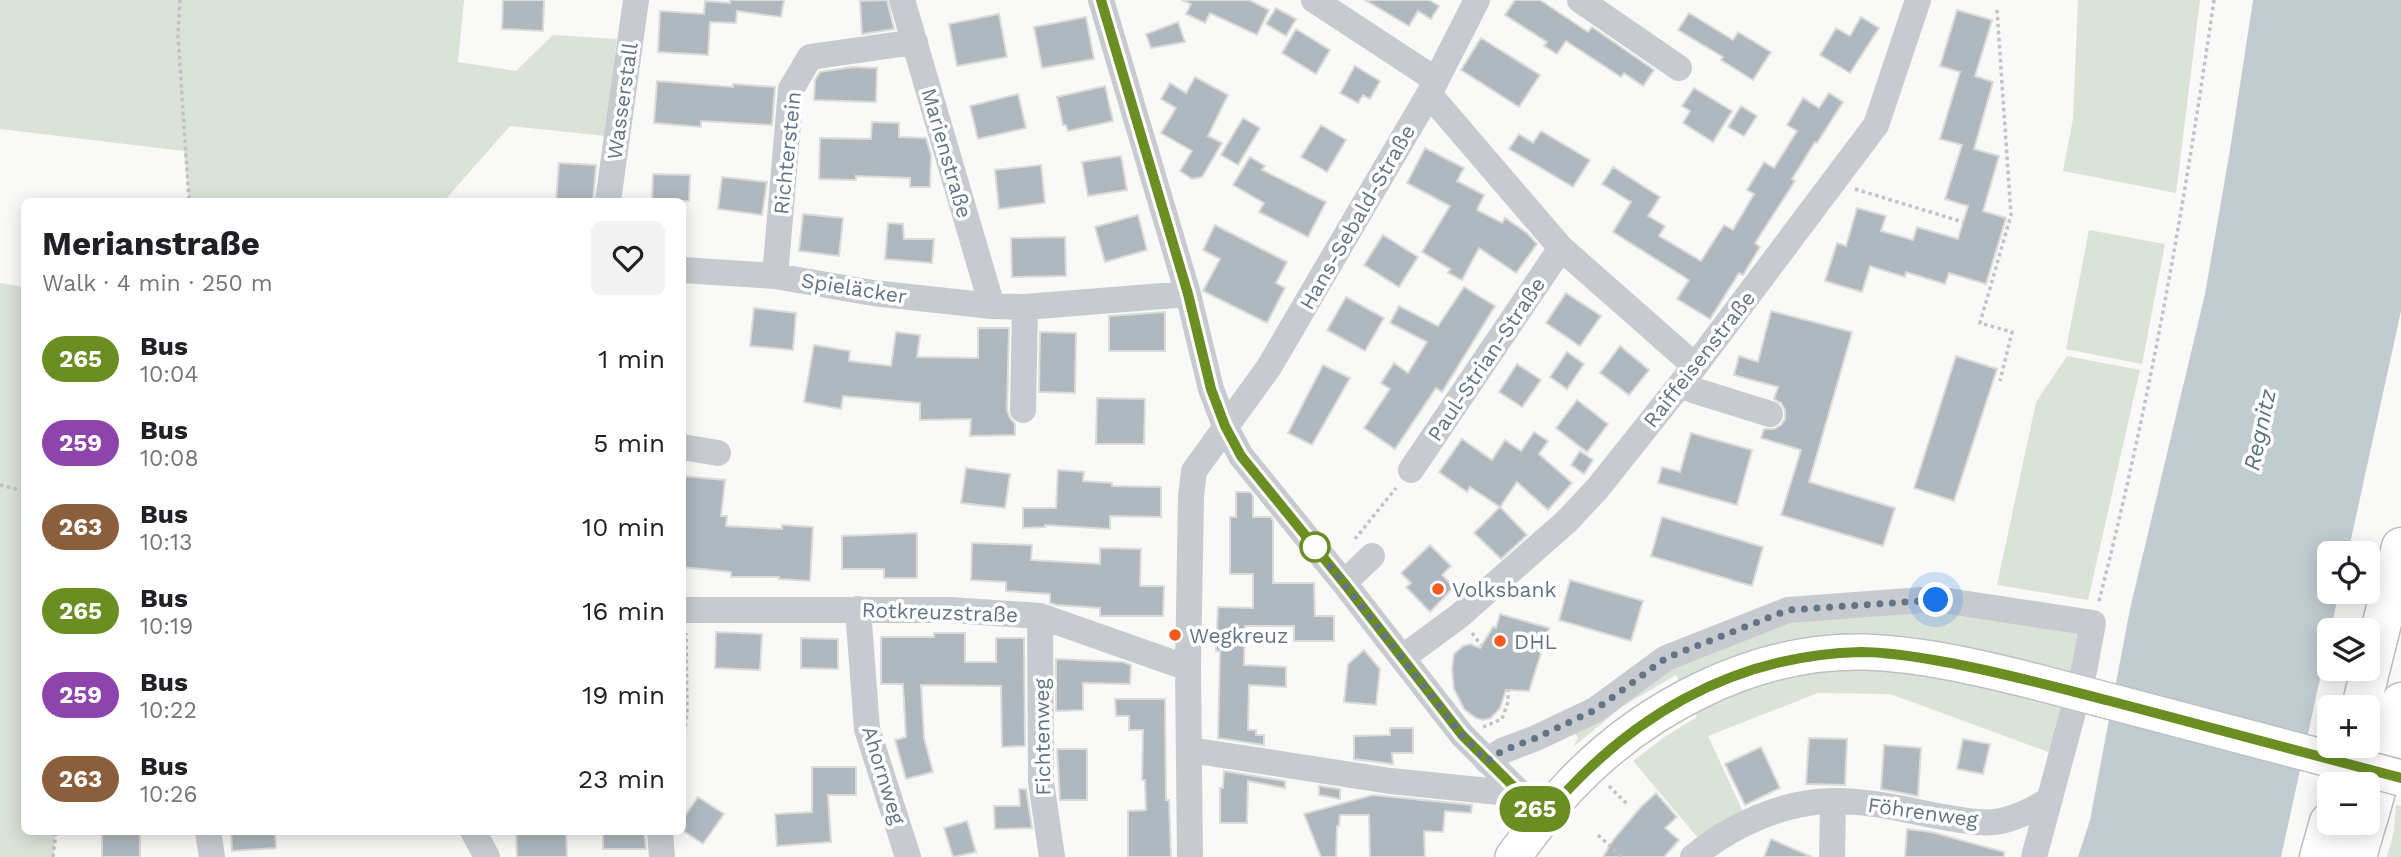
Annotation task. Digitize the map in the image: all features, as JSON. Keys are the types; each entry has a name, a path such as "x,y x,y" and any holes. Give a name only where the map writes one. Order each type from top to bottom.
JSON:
{"highway":[{"path":"2364,695 2401,547"},
{"path":"2380,776 2401,702"},
{"path":"2319,857 2325,835"},
{"path":"2357,857 2363,835"}],"main road":[{"path":"1513,857 1569,787 1634,729 1706,687 1758,667 1812,656 1863,652 1912,656 1990,670 2401,778"}],"street":[{"name":"Wasserstall","path":"608,198 636,0"},
{"name":"Marienstraße","path":"902,0 992,306"},
{"path":"1101,0 1188,294 1211,389 1225,426 1241,456 1338,575 1462,735 1544,817"},
{"path":"1314,0 1432,87 1561,248 1689,374 1693,390 1770,414"},
{"name":"Hans-Sebald-Straße","path":"1190,857 1188,668 1191,496 1194,471 1269,367 1432,87 1477,0"},
{"path":"1580,0 1679,68"},
{"name":"Raiffeisenstraße","path":"1402,658 1459,616 1566,522 1597,489 1689,374 1876,125 1918,0"},
{"name":"Richterstein","path":"775,276 791,89 810,57 915,43"},
{"name":"Paul-Strian-Straße","path":"1411,470 1561,248"},
{"name":"Spieläcker","path":"686,270 775,276 873,293 992,306 1024,307 1188,294"},
{"path":"1023,410 1024,307"},
{"path":"686,448 718,453"},
{"path":"1338,575 1372,556"},
{"path":"1487,761 1502,751 1595,710 1666,658 1788,610 1936,600 2093,623 2084,671 2034,857"},
{"name":"Ahornweg","path":"858,609 867,729 908,857"},
{"name":"Rotkreuzstraße","path":"686,610 950,610 1040,616 1188,668"},
{"name":"Fichtenweg","path":"1040,616 1041,782 1052,857"},
{"path":"1190,750 1390,781 1519,794"},
{"name":"Föhrenweg","path":"1693,857 1759,816 1799,803 1868,803 1968,821 2000,822 2031,811 2050,799"},
{"path":"1832,857 1833,801"},
{"path":"475,835 487,857"},
{"path":"660,835 662,857"}],"path":[{"path":"180,0 178,35 190,198"},
{"path":"2093,623 2148,391 2190,166 2214,0"},
{"path":"1997,10 2011,215 1980,323 2012,332 2000,381"},
{"path":"1833,182 1964,222"},
{"path":"1338,575 1411,470"},
{"path":"0,485 21,490"},
{"path":"686,679 686,720"},
{"path":"1462,735 1502,719 1508,702 1508,690"},
{"path":"53,857 56,835"},
{"path":"1598,835 1622,857"}],"shaded area":[{"path":"0,0 464,0 458,62 516,71 553,35 617,39 606,136 510,126 447,198 189,198 184,151 0,129"},
{"path":"2078,0 2200,0 2176,193 2063,171 2073,119"},
{"path":"2089,230 2165,244 2142,364 2066,349"},
{"path":"0,283 21,286 21,835 56,835 53,857 0,857"},
{"path":"2067,356 2140,370 2088,600 1997,585 2036,402"},
{"path":"1935,599 2093,623 2062,757 1890,694 1818,693 1708,736 1744,814 1699,839 1633,761 1697,717 1676,675 1623,706 1573,747 1578,738 1573,729 1636,686 1788,610"},
{"path":"2396,805 2401,806 2401,857 2387,857 2394,831"}],"water":[{"name":"Regnitz","path":"2253,0 2401,0 2401,311 2351,541 2317,541 2317,604 2336,604 2333,618 2317,618 2317,681 2320,681 2281,857 2078,857 2090,820 2130,609 2205,294"}],"building":[{"path":"503,0 544,0 543,31 502,29"},
{"path":"730,0 784,0 781,17 737,11 736,23 710,22 708,55 658,52 660,11 704,14 705,1 730,3"},
{"path":"887,0 894,29 862,34 860,1"},
{"path":"1182,0 1249,0 1269,10 1257,35 1210,13 1205,23 1186,14 1191,4"},
{"path":"1365,0 1429,0 1439,6 1431,19 1418,11 1409,26"},
{"path":"1515,0 1540,0 1588,32 1592,27 1654,70 1643,86 1624,73 1621,77 1566,41 1557,54 1544,46 1547,42 1505,15"},
{"path":"1276,8 1296,19 1286,36 1266,24"},
{"path":"1957,10 1992,20 1975,76 1993,82 1974,149 1999,156 1983,211 2006,218 1986,284 1949,273 1945,284 1906,272 1905,277 1870,266 1862,292 1825,281 1837,243 1846,246 1857,208 1886,216 1881,231 1913,240 1917,227 1958,239 1968,206 1945,199 1962,145 1940,139 1960,72 1940,66"},
{"path":"1689,13 1733,40 1738,32 1771,52 1753,80 1721,60 1723,57 1678,30"},
{"path":"999,14 1007,57 957,66 949,24"},
{"path":"1086,17 1094,59 1042,68 1034,27"},
{"path":"1861,17 1879,28 1850,73 1820,55 1836,28 1850,36"},
{"path":"1178,22 1185,42 1151,48 1146,34"},
{"path":"1296,29 1330,50 1316,74 1282,53"},
{"path":"1481,38 1540,75 1519,107 1461,70"},
{"path":"1355,66 1380,81 1370,99 1363,95 1358,103 1340,93"},
{"path":"853,67 877,68 876,102 814,100 815,80 820,72"},
{"path":"1195,77 1228,95 1208,136 1222,143 1202,177 1192,179 1180,171 1192,151 1161,133 1176,108 1161,99 1170,83 1186,93"},
{"path":"657,81 733,87 733,84 775,87 772,125 701,121 701,127 654,123"},
{"path":"1105,86 1113,121 1068,131 1066,125 1063,125 1057,97"},
{"path":"1694,88 1732,111 1713,142 1683,123 1690,111 1682,106"},
{"path":"1829,93 1843,102 1817,143 1815,142 1792,179 1795,181 1755,243 1760,247 1743,275 1739,273 1710,319 1677,299 1689,280 1613,232 1631,202 1602,184 1613,167 1660,197 1648,216 1665,226 1659,236 1701,261 1724,225 1733,230 1754,194 1747,190 1764,162 1774,168 1797,131 1787,125 1803,98 1819,108"},
{"path":"1018,94 1026,128 978,139 970,106"},
{"path":"1741,106 1757,116 1744,136 1728,127"},
{"path":"1243,118 1260,128 1238,165 1221,155"},
{"path":"872,122 899,123 899,137 926,138 931,155 930,187 910,187 910,178 856,176 856,180 819,179 820,138 871,139"},
{"path":"1321,125 1346,140 1327,172 1301,157"},
{"path":"1541,131 1590,160 1573,187 1509,149 1519,134 1533,143"},
{"path":"1425,148 1464,168 1457,181 1484,195 1477,210 1502,223 1505,218 1527,233 1537,244 1516,273 1479,248 1462,280 1448,273 1450,269 1422,252 1450,206 1407,183"},
{"path":"1121,156 1127,190 1088,196 1082,162"},
{"path":"1250,157 1265,166 1262,170 1326,202 1308,237 1259,212 1264,203 1233,185"},
{"path":"559,163 596,165 593,198 556,198"},
{"path":"1041,165 1045,203 999,209 995,170"},
{"path":"653,174 690,175 689,201 686,201 686,198 652,198"},
{"path":"722,177 767,182 762,215 718,209"},
{"path":"803,214 843,218 839,256 799,251"},
{"path":"1138,215 1147,250 1105,262 1095,227"},
{"path":"888,223 903,224 904,239 934,239 932,263 885,259"},
{"path":"1215,225 1287,262 1276,283 1285,288 1267,323 1203,291 1220,259 1203,250"},
{"path":"1383,235 1418,257 1399,287 1364,265"},
{"path":"1065,237 1066,276 1012,277 1011,238"},
{"path":"1464,287 1495,306 1442,392 1436,388 1395,449 1364,428 1390,389 1381,383 1394,363 1408,373 1427,342 1390,323 1399,306 1438,326"},
{"path":"1566,293 1601,316 1580,346 1546,323"},
{"path":"1346,297 1384,318 1365,351 1327,330"},
{"path":"754,308 796,313 793,350 750,346"},
{"path":"1771,311 1852,332 1809,482 1895,508 1883,546 1781,515 1801,450 1761,438 1764,429 1774,429 1785,419 1785,410 1781,403 1774,399 1778,387 1734,375 1739,356 1758,362"},
{"path":"1165,312 1165,351 1109,351 1109,316"},
{"path":"978,328 1009,328 1007,410 1015,424 1015,435 970,436 971,419 920,420 920,403 843,396 841,409 804,402 814,345 850,351 849,361 891,366 896,332 920,335 917,357 978,358"},
{"path":"1040,332 1076,333 1075,393 1039,392"},
{"path":"1620,346 1649,370 1629,395 1600,373"},
{"path":"1567,352 1584,364 1567,389 1550,377"},
{"path":"1956,356 1997,369 1954,501 1914,488"},
{"path":"1517,364 1541,380 1522,407 1499,392"},
{"path":"1323,365 1350,378 1312,445 1288,433"},
{"path":"1097,398 1145,399 1144,444 1096,444"},
{"path":"1577,400 1608,424 1587,452 1556,428"},
{"path":"1534,432 1548,441 1539,454 1572,483 1548,510 1517,482 1500,507 1470,487 1467,492 1439,472 1462,439 1492,460 1505,440 1521,451"},
{"path":"1691,433 1752,450 1737,505 1658,483 1662,467 1680,472"},
{"path":"1580,451 1593,460 1584,474 1571,465"},
{"path":"966,468 1010,474 1005,508 961,503"},
{"path":"1058,470 1084,472 1083,481 1112,483 1112,486 1161,487 1161,517 1110,516 1110,529 1045,525 1023,528 1023,508 1056,508"},
{"path":"686,476 725,480 721,516 727,516 726,526 782,529 782,525 813,527 810,581 779,577 731,577 731,572 686,567"},
{"path":"1236,492 1250,492 1253,496 1253,517 1271,517 1273,521 1273,583 1314,583 1315,616 1334,616 1334,641 1294,641 1294,626 1245,626 1244,665 1286,667 1286,687 1249,685 1248,730 1256,730 1256,735 1264,735 1264,745 1218,738 1218,607 1253,608 1253,574 1230,574 1230,517 1236,517"},
{"path":"1500,507 1527,535 1501,559 1474,533"},
{"path":"1662,517 1763,547 1752,586 1651,556"},
{"path":"917,533 917,578 884,578 884,569 842,569 842,536"},
{"path":"972,543 1032,545 1031,560 1100,564 1100,548 1141,549 1140,586 1164,586 1163,616 1100,616 1100,608 1050,603 1050,594 1006,591 1006,582 971,580"},
{"path":"1430,545 1451,566 1442,575 1454,587 1430,612 1406,587 1411,583 1401,573"},
{"path":"1570,580 1643,601 1631,641 1559,620"},
{"path":"1500,614 1549,628 1529,691 1506,690 1500,708 1491,718 1483,720 1464,709 1454,689 1454,654 1470,644 1480,648 1493,627 1496,628"},
{"path":"716,632 762,634 760,670 715,668"},
{"path":"934,633 965,633 965,662 996,662 996,638 1024,638 1025,746 1002,747 1001,686 921,685 924,738 933,772 906,779 895,740 906,737 903,684 881,684 881,637 934,637"},
{"path":"801,638 838,639 838,669 801,668"},
{"path":"1364,650 1380,669 1376,705 1344,702 1348,664"},
{"path":"1056,659 1123,662 1131,665 1130,684 1083,683 1083,710 1056,711"},
{"path":"1115,699 1165,699 1166,800 1169,800 1171,857 1128,857 1128,811 1146,810 1145,780 1142,780 1143,730 1129,730 1129,716 1116,716"},
{"path":"1390,728 1413,728 1413,753 1392,753 1393,764 1354,759 1354,736 1390,735"},
{"path":"1809,738 1847,739 1845,785 1806,784"},
{"path":"1963,739 1990,744 1983,774 1957,769"},
{"path":"1884,745 1921,748 1918,796 1881,789"},
{"path":"1761,747 1780,788 1745,805 1725,764"},
{"path":"1057,749 1087,749 1087,800 1060,800"},
{"path":"812,767 856,767 856,795 828,795 831,842 777,846 775,814 812,812"},
{"path":"1224,771 1285,781 1285,788 1248,781 1247,823 1220,823 1220,788 1223,788"},
{"path":"1319,786 1340,789 1340,799 1319,795"},
{"path":"1019,789 1026,789 1032,828 995,829 994,806 1020,806"},
{"path":"1656,793 1677,817 1665,828 1679,840 1664,857 1603,857 1613,840"},
{"path":"1373,795 1472,805 1471,813 1445,811 1443,832 1424,831 1425,857 1370,857 1369,815 1340,815 1336,857 1321,857 1304,814"},
{"path":"698,797 724,814 703,844 686,833 686,814"},
{"path":"967,821 976,852 953,857 944,828"},
{"path":"1907,829 1931,832 2004,852 2004,857 1905,857"},
{"path":"102,835 140,835 140,857 102,857"},
{"path":"231,835 275,835 276,848 232,851"},
{"path":"516,835 566,835 567,857 517,857"},
{"path":"603,835 644,835 646,849 603,849"},
{"path":"1771,839 1812,857 1764,857"}],"bus line":[{"name":"265","path":"1101,0 1188,294 1211,389 1225,426 1241,456 1462,735 1544,817 1569,787 1634,729 1706,687 1758,667 1812,656 1863,652 1912,656 1990,670 2401,778"}],"place":[{"name":"Volksbank","path":"1438,589"},
{"name":"Wegkreuz","path":"1175,635"},
{"name":"DHL","path":"1500,641"}],"route":[{"path":"1315,547 1462,735 1487,761 1502,751 1595,710 1666,658 1788,610 1936,600"}]}
